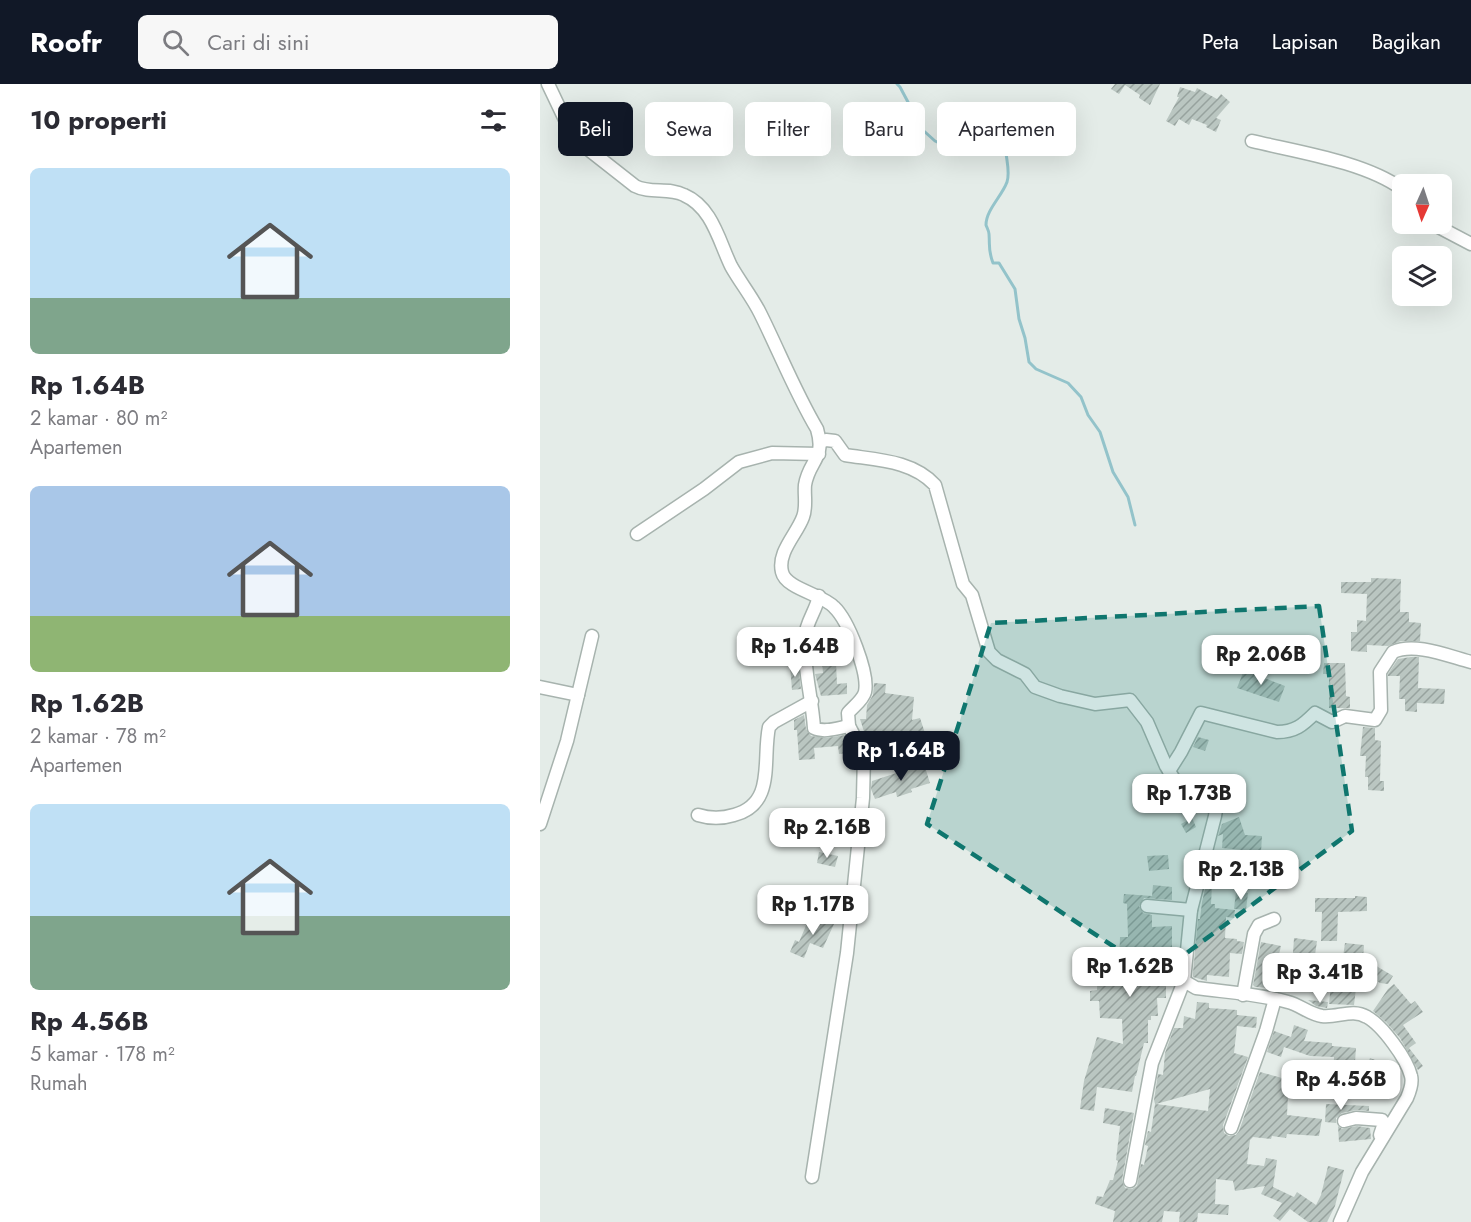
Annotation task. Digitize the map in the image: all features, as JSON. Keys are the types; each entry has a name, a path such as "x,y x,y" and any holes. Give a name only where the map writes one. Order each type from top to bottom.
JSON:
{"street":[{"path":"548,84 569,128 579,142 641,190 670,191 684,195 696,203 709,218 732,266 759,310 817,429 820,448"},
{"path":"1252,141 1354,166 1392,182"},
{"path":"1452,234 1471,244"},
{"path":"812,1177 847,953 863,798 864,755 849,726 848,713 862,699 866,691 857,647 846,624 834,607 819,596 789,583 782,575 781,568 785,550 803,517 806,483 820,448 826,440 835,441 845,455 877,458 899,464 929,479 935,485 963,584 972,595 989,652 997,660 1025,674 1035,687 1052,693 1095,704 1130,700 1147,722 1167,769 1180,789 1193,796 1211,799 1216,810 1191,910 1184,981 1152,1063 1130,1181"},
{"path":"637,534 704,489 739,462 772,453 820,448"},
{"path":"819,596 805,636 814,728 830,730 849,726"},
{"path":"540,824 567,741 592,636"},
{"path":"1167,769 1181,752 1202,713 1277,732 1296,729 1316,713 1332,723 1345,716 1375,720 1382,710 1380,672 1393,652 1404,648 1420,650 1471,662"},
{"path":"540,687 578,695"},
{"path":"698,816 715,819 746,812 757,803 765,780 769,728 774,722 812,701"},
{"path":"1147,906 1191,910"},
{"path":"1243,995 1254,934 1259,925 1274,919"},
{"path":"1184,981 1196,988 1286,1001 1312,1014 1324,1016 1356,1012 1368,1017 1391,1040 1412,1077 1411,1087 1407,1098 1378,1142 1362,1172 1340,1222"},
{"path":"1231,1128 1266,1031 1275,999"},
{"path":"1344,1121 1356,1118 1382,1120 1384,1123 1378,1142"}],"highlighted area":[{"path":"1319,606 1352,831 1157,975 927,824 991,623"}],"building":[{"path":"1115,84 1160,84 1150,105 1125,85 1119,94 1111,89"},
{"path":"1180,87 1195,92 1197,88 1217,99 1221,94 1230,102 1216,118 1221,120 1216,132 1206,127 1207,125 1192,119 1189,125 1179,119 1175,126 1166,121 1179,97 1177,97"},
{"path":"1371,578 1401,579 1400,612 1409,612 1409,622 1421,623 1420,641 1401,641 1388,646 1367,645 1367,652 1351,651 1351,632 1357,632 1357,620 1366,621 1367,594 1341,593 1341,582 1371,582"},
{"path":"837,634 838,650 843,650 844,661 836,662 837,684 847,683 847,694 821,696 815,674 823,673 821,651 826,651 825,635"},
{"path":"1419,657 1418,688 1445,689 1444,704 1417,703 1417,712 1405,711 1405,699 1399,699 1400,676 1388,676 1388,674 1398,659"},
{"path":"1324,663 1345,663 1346,696 1350,697 1350,708 1329,708 1329,674 1323,674"},
{"path":"790,665 798,665 801,689 792,690"},
{"path":"1244,670 1285,686 1279,702 1237,688"},
{"path":"874,683 886,684 885,693 914,697 912,720 920,718 930,748 920,751 924,762 875,766 860,719 866,719 867,705 873,695"},
{"path":"804,715 806,729 811,736 827,738 845,735 856,757 855,768 848,768 847,753 839,754 838,746 814,748 815,759 799,760 794,720"},
{"path":"1363,727 1375,728 1375,740 1381,741 1380,781 1384,781 1384,791 1368,790 1368,777 1365,777 1366,756 1360,756"},
{"path":"1198,737 1209,740 1205,751 1193,747"},
{"path":"924,764 930,783 911,789 912,792 897,797 896,792 875,799 871,789 872,781"},
{"path":"1239,817 1245,835 1262,836 1261,852 1222,848 1223,834 1218,836 1222,824"},
{"path":"1192,818 1196,827 1186,833 1181,824"},
{"path":"819,852 838,856 835,867 817,863"},
{"path":"1168,855 1169,869 1149,871 1147,856"},
{"path":"1210,868 1221,869 1220,885 1212,885 1211,904 1215,904 1215,908 1235,910 1234,918 1226,917 1225,938 1244,942 1242,954 1230,953 1229,977 1207,975 1207,981 1193,977 1193,973 1198,919 1200,919"},
{"path":"1153,885 1172,887 1172,900 1144,898 1139,906 1143,913 1152,915 1152,927 1172,926 1172,983 1166,983 1166,998 1157,998 1158,1016 1151,1016 1151,1020 1148,1020 1148,1043 1144,1043 1132,1092 1097,1087 1094,1111 1080,1109 1084,1081 1097,1037 1123,1044 1122,1019 1100,1018 1099,1001 1090,1001 1090,991 1097,990 1098,964 1119,963 1120,937 1128,937 1127,904 1123,903 1124,894 1152,896"},
{"path":"1236,892 1248,893 1246,910 1234,909"},
{"path":"1355,896 1367,897 1367,911 1338,912 1337,941 1321,941 1322,912 1315,912 1315,898 1355,898"},
{"path":"811,914 834,924 823,948 810,943 804,958 790,952 795,940 799,942"},
{"path":"1294,938 1317,941 1315,955 1293,953"},
{"path":"1261,942 1281,946 1271,988 1253,985"},
{"path":"1345,943 1364,945 1363,959 1343,957"},
{"path":"1373,964 1393,976 1388,984 1380,983 1369,976 1369,982 1357,980 1354,1005 1329,1004 1331,983 1302,987 1300,973"},
{"path":"1394,984 1411,1004 1415,1001 1423,1012 1403,1025 1416,1043 1409,1048 1423,1066 1418,1070 1400,1038 1373,1011"},
{"path":"1308,1000 1328,1002 1327,1008 1316,1006"},
{"path":"1197,1002 1209,1003 1209,1008 1237,1010 1237,1015 1257,1017 1256,1028 1237,1026 1234,1053 1248,1057 1223,1125 1224,1133 1229,1136 1236,1135 1239,1131 1260,1072 1282,1078 1284,1068 1293,1071 1290,1080 1323,1082 1324,1074 1333,1074 1334,1057 1310,1056 1284,1047 1281,1057 1267,1052 1274,1031 1291,1037 1294,1025 1308,1030 1304,1041 1356,1048 1355,1062 1346,1062 1345,1087 1334,1087 1333,1098 1288,1095 1287,1115 1322,1119 1319,1136 1287,1134 1286,1138 1253,1137 1250,1140 1247,1164 1264,1166 1266,1158 1277,1160 1273,1187 1294,1197 1297,1192 1316,1205 1321,1195 1328,1166 1344,1170 1335,1206 1327,1222 1308,1222 1290,1209 1280,1221 1273,1216 1282,1203 1261,1194 1265,1186 1235,1191 1233,1181 1216,1179 1215,1204 1229,1205 1228,1215 1198,1213 1197,1222 1179,1222 1180,1212 1164,1211 1162,1222 1113,1222 1115,1211 1095,1204 1097,1196 1103,1197 1110,1180 1113,1180 1118,1161 1116,1160 1120,1126 1103,1123 1105,1108 1134,1113 1122,1180 1125,1188 1132,1189 1137,1186 1141,1164 1144,1165 1148,1146 1145,1145 1148,1131 1151,1132 1158,1074 1163,1075 1165,1053 1174,1028 1183,1028 1184,1016 1195,1019","holes":["1210,1089 1208,1111 1156,1104"]},
{"path":"1370,1058 1385,1064 1373,1095 1359,1089"},
{"path":"1326,1104 1369,1106 1369,1111 1356,1110 1342,1113 1336,1118 1336,1123 1325,1122"},
{"path":"1338,1126 1342,1129 1357,1126 1370,1128 1371,1139 1339,1142"}],"waterway":[{"path":"897,84 909,104 915,123 935,141 954,150 988,146 1006,153 1007,182 991,208 986,225 989,233 991,259 993,263 999,263 1015,289 1029,362 1036,369 1068,383 1081,397 1088,415 1100,432 1113,472 1128,497 1135,525"}]}
